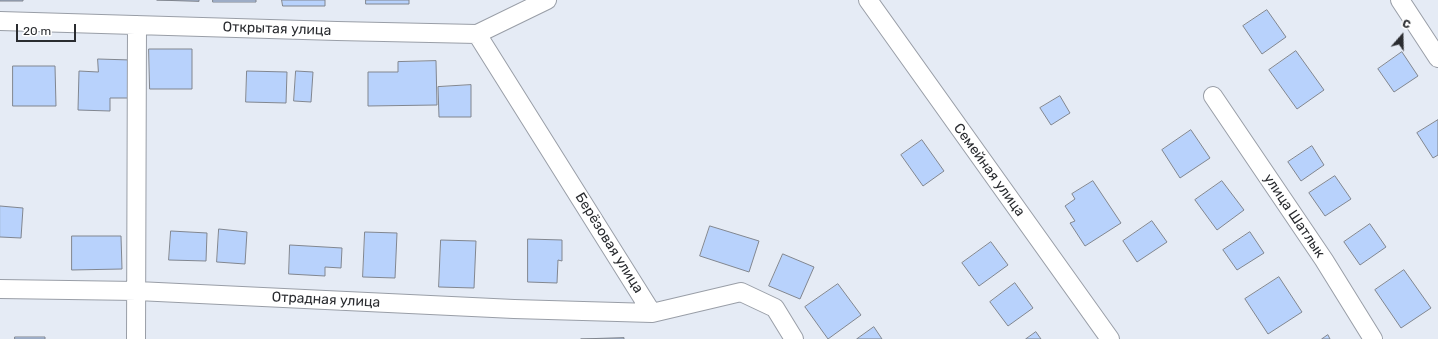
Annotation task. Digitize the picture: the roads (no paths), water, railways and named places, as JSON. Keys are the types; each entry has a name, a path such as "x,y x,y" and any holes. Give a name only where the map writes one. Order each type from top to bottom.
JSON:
{"street":[{"name":"Открытая улица","path":"0,21 477,34 547,0"},
{"name":"Семейная улица","path":"868,0 1110,339"},
{"path":"1400,0 1438,58"},
{"path":"136,339 137,25"},
{"name":"Берёзовая улица","path":"477,34 652,313"},
{"name":"улица Шатлык","path":"1212,96 1324,260 1373,339"},
{"name":"Отрадная улица","path":"0,289 137,291 506,308 652,313"},
{"path":"652,313 741,292 775,308 794,339"}]}
